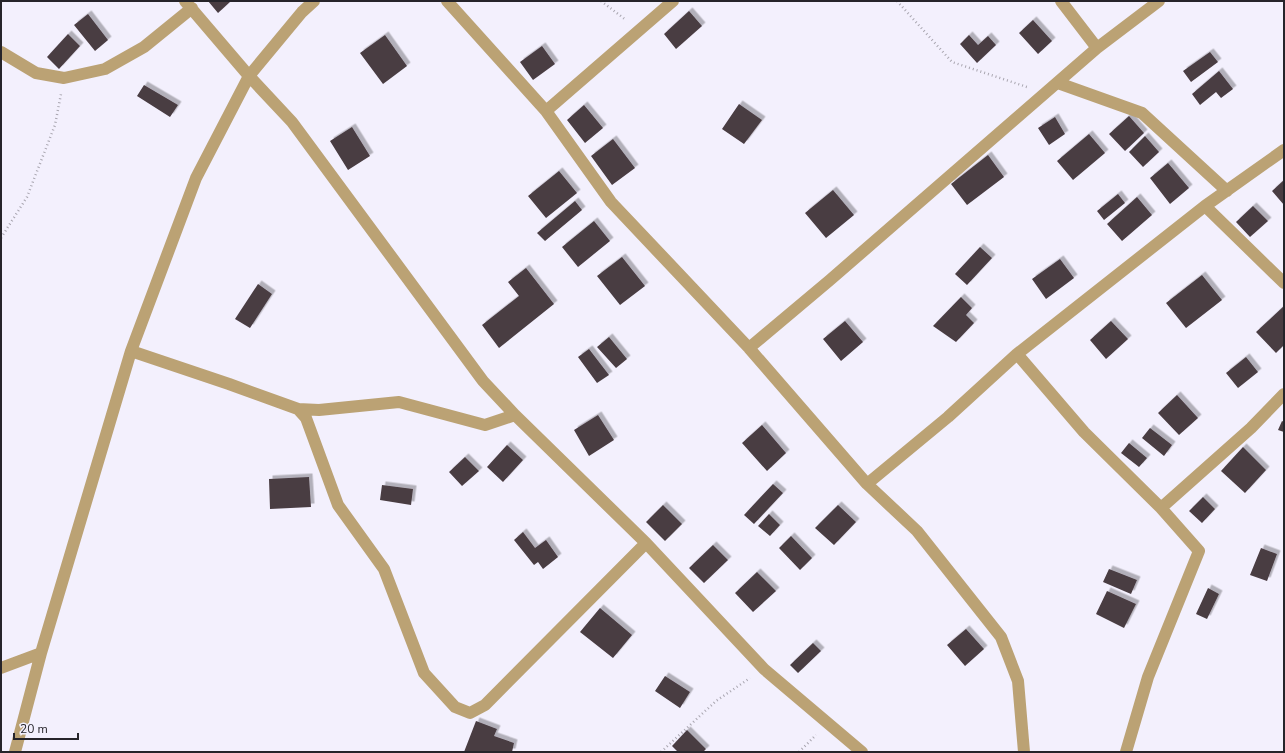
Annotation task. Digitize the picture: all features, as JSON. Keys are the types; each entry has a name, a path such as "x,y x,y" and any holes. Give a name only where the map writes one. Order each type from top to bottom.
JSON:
{"street":[{"path":"15,752 41,653 131,351 196,178 249,76 302,12 314,1"},
{"path":"448,1 546,111 611,202 749,348 867,484 917,531 1001,637 1018,681 1024,752"},
{"path":"546,111 673,1"},
{"path":"1061,1 1098,48"},
{"path":"749,348 836,275 1098,48 1159,1"},
{"path":"1,52 36,73 64,78 106,69 144,47 188,5 249,76 292,122 483,381 515,415 646,543 764,669 862,752"},
{"path":"1058,83 1142,113 1228,191"},
{"path":"867,484 948,418 1018,354 1205,206 1284,150"},
{"path":"1205,206 1284,284"},
{"path":"131,351 298,409 319,410 399,402 485,425 515,415"},
{"path":"1018,354 1084,432 1161,508 1199,551 1148,677 1126,752"},
{"path":"1161,508 1251,428 1284,394"},
{"path":"298,409 306,418 338,505 384,569 424,673 455,707 470,713 485,705 646,543"},
{"path":"1,668 41,653"}],"path":[{"path":"601,1 639,30"},
{"path":"897,1 952,62 1045,93"},
{"path":"1,238 27,197 55,125 64,78"},
{"path":"661,752 716,701 764,669"},
{"path":"799,752 828,723"}],"building":[{"path":"208,1 231,1 218,13"},
{"path":"689,11 702,26 676,49 664,34"},
{"path":"88,14 108,40 95,51 74,25"},
{"path":"1033,20 1052,41 1038,54 1019,33"},
{"path":"68,34 80,46 59,69 47,57"},
{"path":"385,35 407,66 383,84 360,53"},
{"path":"969,35 978,45 988,36 996,45 977,63 960,44"},
{"path":"542,46 555,64 533,80 520,62"},
{"path":"1210,52 1218,62 1191,82 1183,71"},
{"path":"1219,71 1233,89 1221,98 1216,92 1200,105 1192,94"},
{"path":"144,85 178,105 170,117 137,96"},
{"path":"739,104 762,120 744,144 722,129"},
{"path":"584,105 603,128 585,143 567,120"},
{"path":"1129,116 1144,133 1125,151 1109,134"},
{"path":"1055,117 1065,134 1049,145 1038,128"},
{"path":"352,127 370,156 348,170 330,141"},
{"path":"1089,134 1105,153 1073,180 1057,161"},
{"path":"1145,136 1159,152 1143,167 1129,152"},
{"path":"613,139 635,168 612,185 591,156"},
{"path":"988,155 1004,177 967,205 951,184"},
{"path":"1168,163 1189,188 1170,204 1150,178"},
{"path":"559,171 577,193 546,218 528,196"},
{"path":"1284,180 1284,205 1272,191"},
{"path":"833,190 854,215 826,238 805,213"},
{"path":"1118,194 1125,203 1104,220 1097,211"},
{"path":"1137,197 1152,215 1122,241 1107,224"},
{"path":"575,201 582,210 545,241 537,233"},
{"path":"1253,206 1268,221 1250,237 1236,222"},
{"path":"594,221 610,241 578,267 562,247"},
{"path":"980,247 992,258 967,285 955,274"},
{"path":"622,257 645,286 620,305 597,276"},
{"path":"1060,259 1074,278 1046,299 1032,279"},
{"path":"526,268 554,304 499,348 482,325 519,296 508,282"},
{"path":"1202,275 1222,300 1186,328 1166,303"},
{"path":"258,284 272,294 250,328 235,319"},
{"path":"961,297 972,308 966,315 974,323 956,342 933,326"},
{"path":"1284,306 1284,345 1276,353 1256,332"},
{"path":"845,321 863,342 841,361 823,339"},
{"path":"1111,321 1128,339 1106,359 1090,340"},
{"path":"609,337 627,359 616,368 597,347"},
{"path":"589,349 609,375 597,383 578,357"},
{"path":"1246,357 1258,372 1238,388 1226,373"},
{"path":"1177,395 1198,418 1179,435 1158,413"},
{"path":"598,415 614,440 589,456 574,430"},
{"path":"1282,421 1284,422 1284,432 1278,430"},
{"path":"762,425 786,453 767,471 742,443"},
{"path":"1150,428 1172,445 1164,456 1142,438"},
{"path":"1129,443 1147,458 1139,467 1121,453"},
{"path":"507,445 523,460 503,482 487,467"},
{"path":"1243,447 1266,470 1245,493 1221,471"},
{"path":"465,457 479,471 462,486 449,472"},
{"path":"309,477 311,507 270,509 269,479"},
{"path":"773,484 783,493 754,524 744,515"},
{"path":"382,485 413,489 411,505 380,500"},
{"path":"1203,497 1215,509 1202,523 1189,511"},
{"path":"663,505 682,524 665,541 646,522"},
{"path":"838,505 856,522 834,545 815,528"},
{"path":"769,514 780,525 770,536 758,526"},
{"path":"523,532 535,548 546,540 558,557 543,569 538,562 534,565 514,540"},
{"path":"791,536 812,558 800,570 779,548"},
{"path":"713,545 728,560 704,583 689,568"},
{"path":"1261,548 1277,554 1267,581 1250,575"},
{"path":"1109,569 1137,580 1131,594 1103,582"},
{"path":"757,572 776,591 753,612 735,593"},
{"path":"1208,588 1219,594 1207,619 1196,614"},
{"path":"1107,591 1136,604 1124,628 1096,614"},
{"path":"600,608 632,635 613,658 580,632"},
{"path":"966,629 984,649 965,666 947,645"},
{"path":"813,643 821,651 798,673 790,665"},
{"path":"665,676 690,692 680,708 655,691"},
{"path":"476,721 497,729 494,736 514,743 512,752 464,752"},
{"path":"687,730 706,749 703,752 678,752 672,746"}]}
